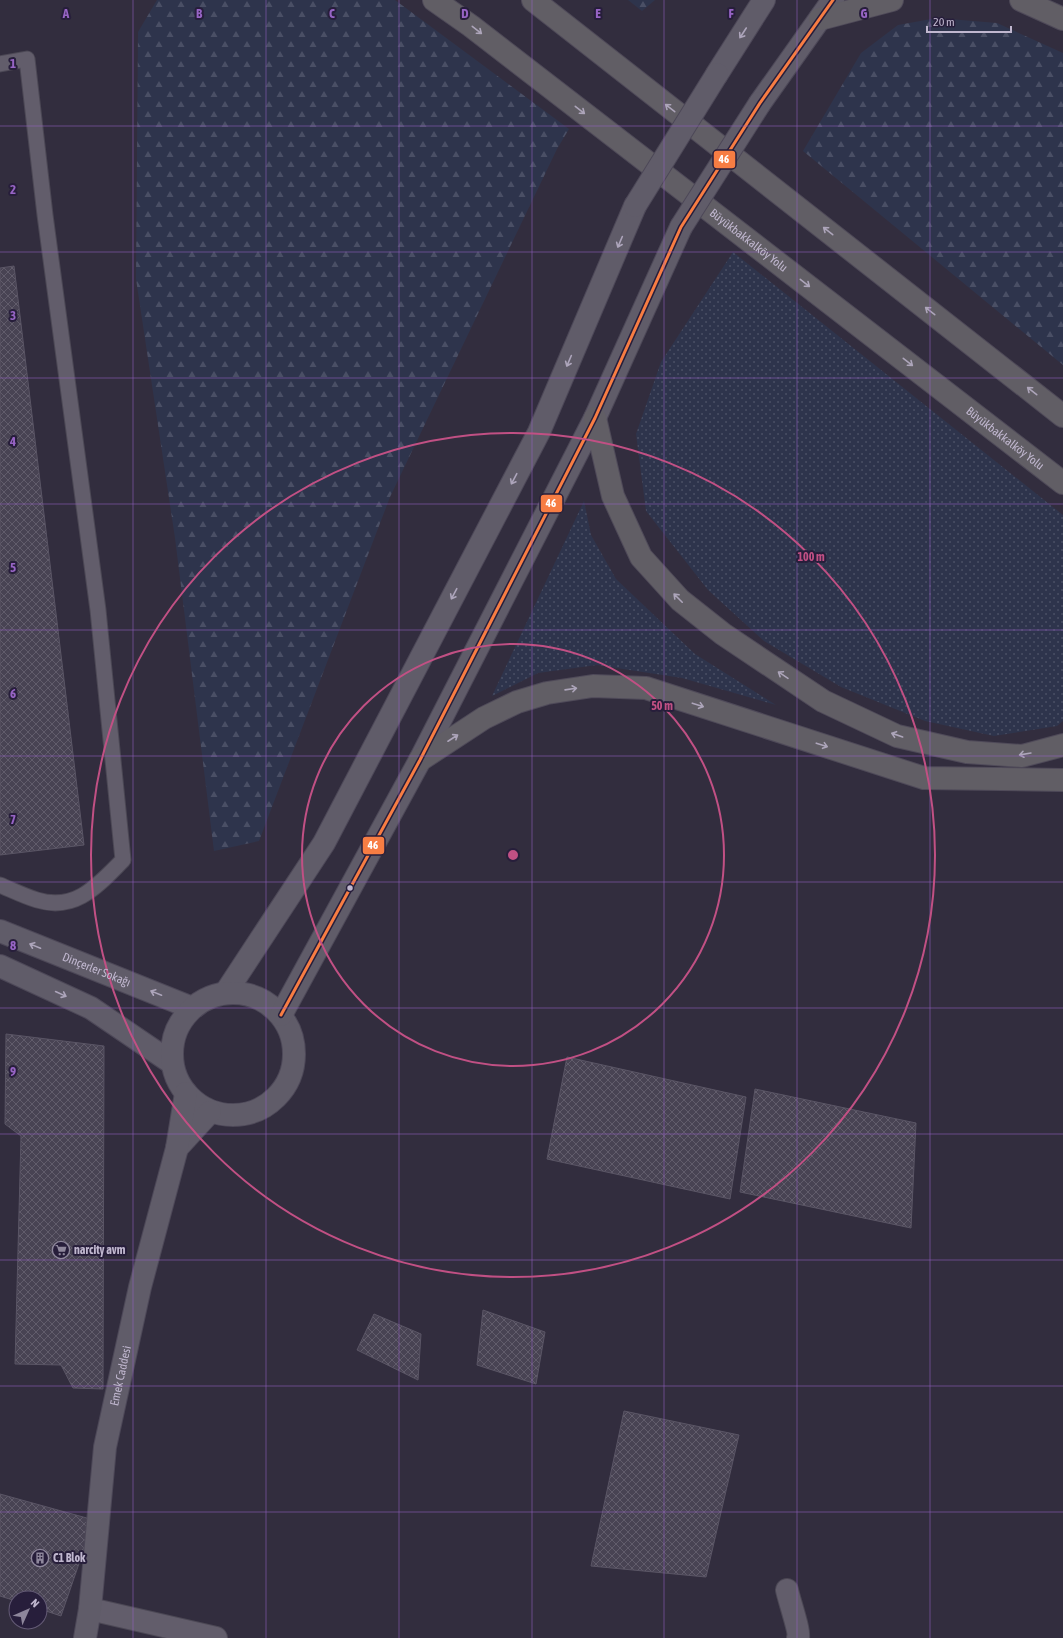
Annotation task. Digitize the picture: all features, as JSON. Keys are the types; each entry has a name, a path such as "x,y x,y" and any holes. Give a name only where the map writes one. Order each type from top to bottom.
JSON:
{"highway":[{"name":"Büyükbakkalköy Yolu","path":"434,0 471,26 1062,482"},
{"path":"533,0 1063,416"},
{"path":"820,18 892,0"},
{"path":"1021,0 1063,19"},
{"path":"595,418 613,496 641,556 680,600 723,634 823,701 897,736 967,752 1022,756 1063,745"},
{"path":"420,760 484,718 517,702 547,693 593,686 646,688 924,778 1063,780"}],"main road":[{"path":"226,992 324,843 538,432 635,206 716,74 764,0"},
{"path":"281,1015 420,760 595,418 681,227 760,103 834,0"},
{"name":"Dinçerler Sokağı","path":"0,932 192,1008"},
{"path":"0,966 91,1008 172,1063"},
{"path":"226,992 246,994 265,1001 281,1015 291,1032 295,1052 292,1072 284,1091 269,1105 250,1114 230,1116 210,1112 192,1100 186,1093 172,1063 172,1042 179,1022 192,1008 208,998 226,992"},
{"name":"Emek Caddesi","path":"84,1638 90,1609 105,1447 140,1287 178,1148 186,1093"},
{"path":"178,1148 210,1112"},
{"name":"Emek Caddesi","path":"90,1609 95,1638"}],"street":[{"path":"787,1590 799,1633 798,1638"},
{"path":"90,1609 216,1638"}],"lane":[{"path":"0,64 27,59 46,223 98,610 123,860 93,890 66,903 38,900 0,885"}],"green space":[{"path":"157,0 395,0 569,129 557,149 390,497 259,841 214,851 175,538 136,279 138,32"},
{"path":"628,0 655,0 642,11"},
{"path":"937,18 997,23 1063,53 1063,365 803,151 861,53 898,25"},
{"path":"733,252 1063,515 1063,721 1057,726 994,736 925,721 841,687 764,641 708,590 646,511 636,434 661,362"},
{"path":"584,501 591,535 616,579 695,654 776,705 682,678 597,665 538,673 492,696"}],"building":[{"path":"14,266 84,845 0,855 0,268"},
{"name":"narcity avm","path":"6,1034 104,1046 103,1389 73,1388 61,1365 15,1364 21,1136 5,1124"},
{"path":"567,1057 746,1097 730,1199 547,1159"},
{"path":"755,1089 916,1123 911,1228 740,1192"},
{"path":"483,1310 545,1332 536,1384 477,1365"},
{"path":"374,1314 421,1334 418,1380 357,1350"},
{"path":"624,1411 739,1435 706,1577 591,1566"},
{"name":"C1 Blok","path":"0,1494 94,1520 61,1616 48,1612 48,1590 8,1590 8,1598 0,1596"}],"transit line":[{"name":"46","path":"281,1015 420,760 595,418 681,227 760,103 833,0"}],"place":[{"name":"narcity avm","path":"61,1250"},
{"name":"C1 Blok","path":"40,1558"}]}
